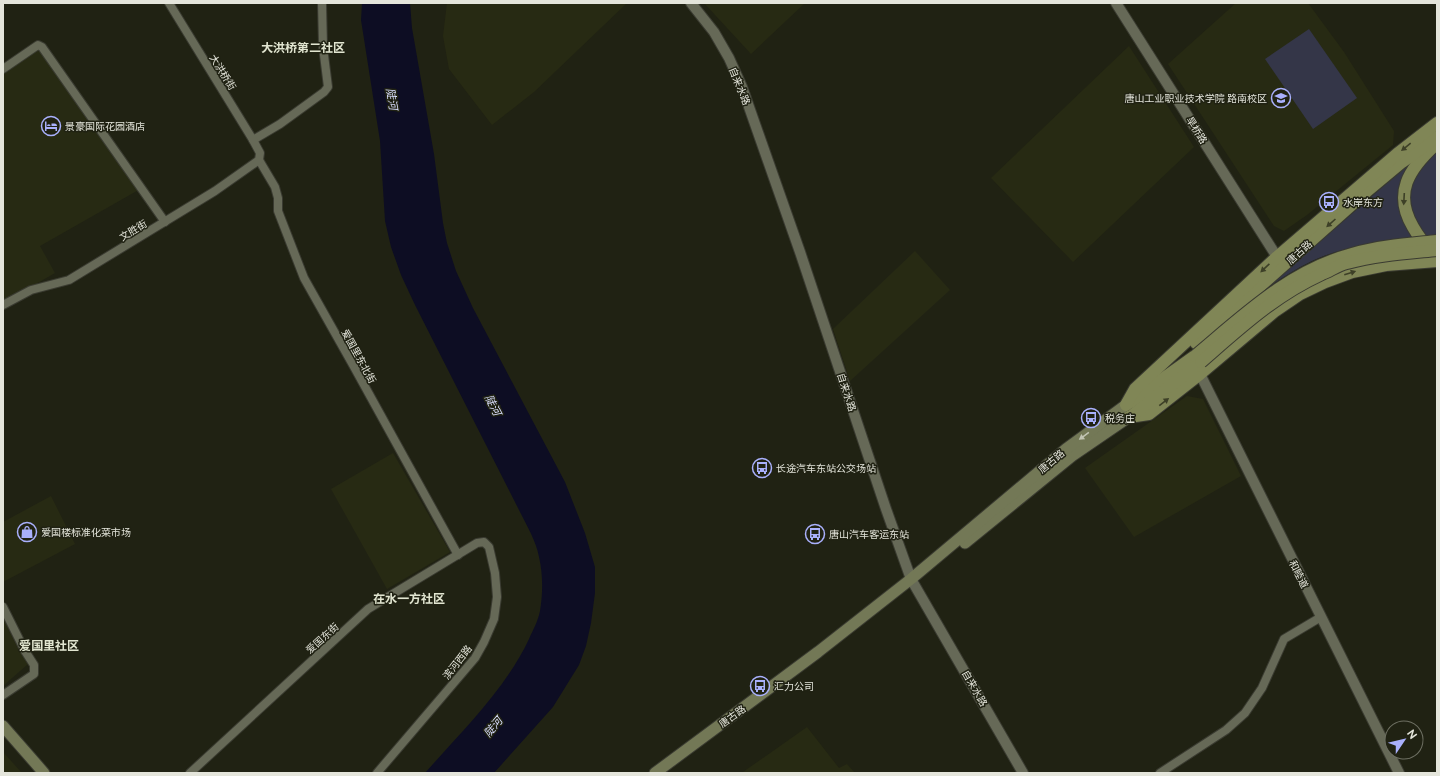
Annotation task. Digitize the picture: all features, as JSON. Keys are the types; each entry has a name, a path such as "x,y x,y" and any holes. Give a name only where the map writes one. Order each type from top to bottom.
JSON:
{"main road":[{"path":"1126,405 1135,389 1278,257 1397,154 1437,123"},
{"name":"唐古路","path":"655,773 913,581 1072,456 1129,417 1195,356 1366,192 1402,162 1437,137"},
{"path":"1437,143 1420,160 1411,173 1406,185 1404,196 1404,206 1408,218 1427,246 1437,255"},
{"path":"1126,405 1195,356 1263,298 1287,282 1319,265 1352,254 1386,246 1437,241"},
{"name":"唐古路","path":"1195,356 1250,320 1280,296 1304,282 1345,263 1390,255 1437,250"},
{"path":"1129,417 1149,414 1200,374 1275,311 1300,294 1325,282 1352,272 1386,265 1437,261"},
{"name":"唐古路","path":"667,773 822,658 1066,449 1126,405"},
{"path":"3,726 44,773"}],"street":[{"name":"大洪桥街","path":"168,3 253,140 259,157"},
{"path":"253,140 280,124 324,92 328,86 323,47 322,3"},
{"name":"自来水路","path":"691,3 714,32 729,58 742,87 800,252 886,509 913,581 1023,773"},
{"name":"旱桥路","path":"1116,3 1278,257"},
{"path":"3,68 38,45 42,47 165,222"},
{"name":"文胜街","path":"3,305 30,290 69,280 215,191 259,157"},
{"name":"爱国里东北街","path":"259,157 275,187 278,198 278,212 304,278 458,555"},
{"name":"和睦道","path":"1200,374 1399,773"},
{"name":"爱国东街","path":"190,773 368,609 477,543 484,542"},
{"name":"滨河西路","path":"377,773 475,658 484,642 494,619 497,597 494,566 489,547 484,542"},
{"path":"3,607 25,651 34,665 34,674 3,695"},
{"path":"1160,773 1226,730 1245,713 1262,688 1284,639 1321,617"}],"shaded area":[{"path":"447,3 627,3 534,92 492,125 449,69 443,36"},
{"path":"704,3 805,3 751,54"},
{"name":"唐山工业职业技术学院 路南校区","path":"1236,3 1308,3 1344,52 1394,131 1393,145 1307,215 1284,231 1274,226 1168,64"},
{"path":"1309,29 1357,98 1313,129 1265,59"},
{"name":"景豪国际花园酒店","path":"39,40 142,188 40,246 55,273 3,303 3,64"},
{"path":"1129,46 1194,147 1073,262 991,178"},
{"path":"1437,152 1437,236 1423,237 1411,216 1407,187 1427,159"},
{"path":"1410,163 1401,184 1399,201 1404,218 1414,238 1361,246 1335,252 1310,262 1280,279 1263,291"},
{"path":"915,251 950,290 850,381 833,329"},
{"path":"1187,396 1203,399 1241,476 1134,537 1085,468"},
{"path":"393,453 450,552 387,589 331,489"},
{"name":"爱国楼标准化菜市场","path":"51,496 75,544 3,582 3,522"},
{"path":"3,617 28,664 3,686"},
{"path":"807,727 839,768 847,764 855,773 743,772"},
{"path":"3,752 4,753 22,773 3,773"}],"water":[{"name":"陡河","path":"362,3 410,3 412,28 434,154 443,223 447,243 456,271 473,308 565,482 585,533 595,567 595,593 591,623 586,646 579,665 553,707 494,773 425,773 468,726 495,693 508,676 529,639 538,618 542,597 541,570 538,551 531,534 415,305 401,275 391,247 385,221 380,141 361,20"}],"place":[{"name":"唐山工业职业技术学院 路南校区","path":"1281,98"},
{"name":"景豪国际花园酒店","path":"51,126"},
{"name":"水岸东方","path":"1329,202"},
{"name":"税务庄","path":"1091,418"},
{"name":"长途汽车东站公交场站","path":"762,468"},
{"name":"爱国楼标准化菜市场","path":"27,532"},
{"name":"唐山汽车客运东站","path":"815,534"},
{"name":"汇力公司","path":"760,686"}],"district":[{"name":"大洪桥第二社区","path":"303,48"},
{"name":"在水一方社区","path":"409,599"},
{"name":"爱国里社区","path":"49,646"}]}
